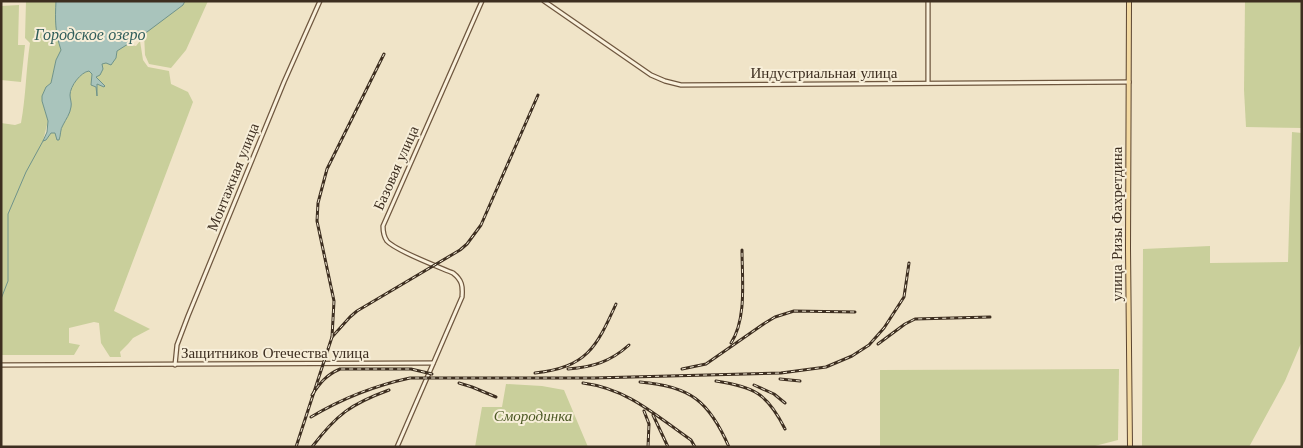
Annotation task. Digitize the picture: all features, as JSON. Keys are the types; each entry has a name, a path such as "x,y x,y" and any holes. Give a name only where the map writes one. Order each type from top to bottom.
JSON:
{"main road":[{"name":"улица Ризы Фахретдина","path":"1129,1 1128,248 1130,447"}],"street":[{"name":"Монтажная улица","path":"175,365 178,345 188,316 284,82 320,1"},
{"name":"Базовая улица","path":"397,447 462,297 461,281 453,273 408,254 389,243 383,232 383,226 482,1"},
{"name":"Индустриальная улица","path":"544,1 651,75 681,85 1129,82"},
{"path":"928,1 928,83"},
{"name":"Защитников Отечества улица","path":"1,365 433,363"}],"green space":[{"path":"26,1 56,1 56,26 62,50 56,60 51,83 46,87 42,96 48,121 43,141 46,140 50,133 55,133 59,140 61,128 70,109 70,91 76,80 89,71 92,74 91,85 96,87 96,95 97,83 104,87 96,76 102,64 116,58 117,51 125,44 136,46 140,41 143,60 148,67 169,71 171,84 188,92 193,102 114,311 150,329 133,338 120,352 121,357 110,357 101,343 99,323 94,322 69,328 69,343 80,345 74,355 1,355 1,123 15,125 21,123 30,43 25,38"},
{"path":"185,1 208,1 186,50 171,68 149,64 145,55 144,33 183,5"},
{"path":"1245,1 1302,1 1302,128 1246,127 1244,90"},
{"path":"19,5 18,45 25,45 21,82 1,80 1,6"},
{"path":"1292,132 1302,133 1302,341 1285,381 1249,447 1142,447 1143,249 1210,246 1210,263 1288,262"},
{"path":"1119,369 1118,440 1091,447 880,447 880,370"},
{"name":"Смородинка","path":"506,384 542,386 564,390 588,447 475,447 482,407 502,407"}],"water":[{"name":"Городское озеро","path":"56,1 185,1 183,5 147,32 117,51 116,58 111,65 102,64 103,69 100,75 96,77 105,86 97,84 97,96 96,87 91,85 92,74 89,71 79,77 70,91 70,110 61,128 59,140 57,140 55,133 51,133 43,141 47,132 48,121 42,96 46,87 51,83 56,60 61,50 56,26"}],"waterway":[{"path":"1,299 8,281 8,214 26,172 43,141"}],"railway":[{"path":"332,337 334,301 317,221 318,203 327,169 384,54"},
{"path":"296,447 332,337 357,311 467,244 481,225 538,95"},
{"path":"731,343 736,333 742,310 742,250"},
{"path":"311,417 359,393 410,378 594,378 781,373 826,367 852,356 869,345 884,328 904,297 909,263"},
{"path":"535,373 567,366 588,353 602,332 616,304"},
{"path":"682,369 706,364 775,317 794,311 855,312"},
{"path":"878,344 915,319 990,317"},
{"path":"568,369 601,363 615,356 629,345"},
{"path":"312,395 324,380 340,369 411,369 432,374"},
{"path":"780,379 800,381"},
{"path":"716,381 750,389 758,394 772,407 785,429"},
{"path":"640,382 672,387 696,399 714,418 729,447"},
{"path":"459,383 496,397"},
{"path":"583,383 614,391 640,404 691,440 695,447"},
{"path":"754,385 774,394 785,403"},
{"path":"312,447 329,426 346,411 364,400 389,390"},
{"path":"644,411 649,424 648,447"},
{"path":"653,415 668,447"}]}
